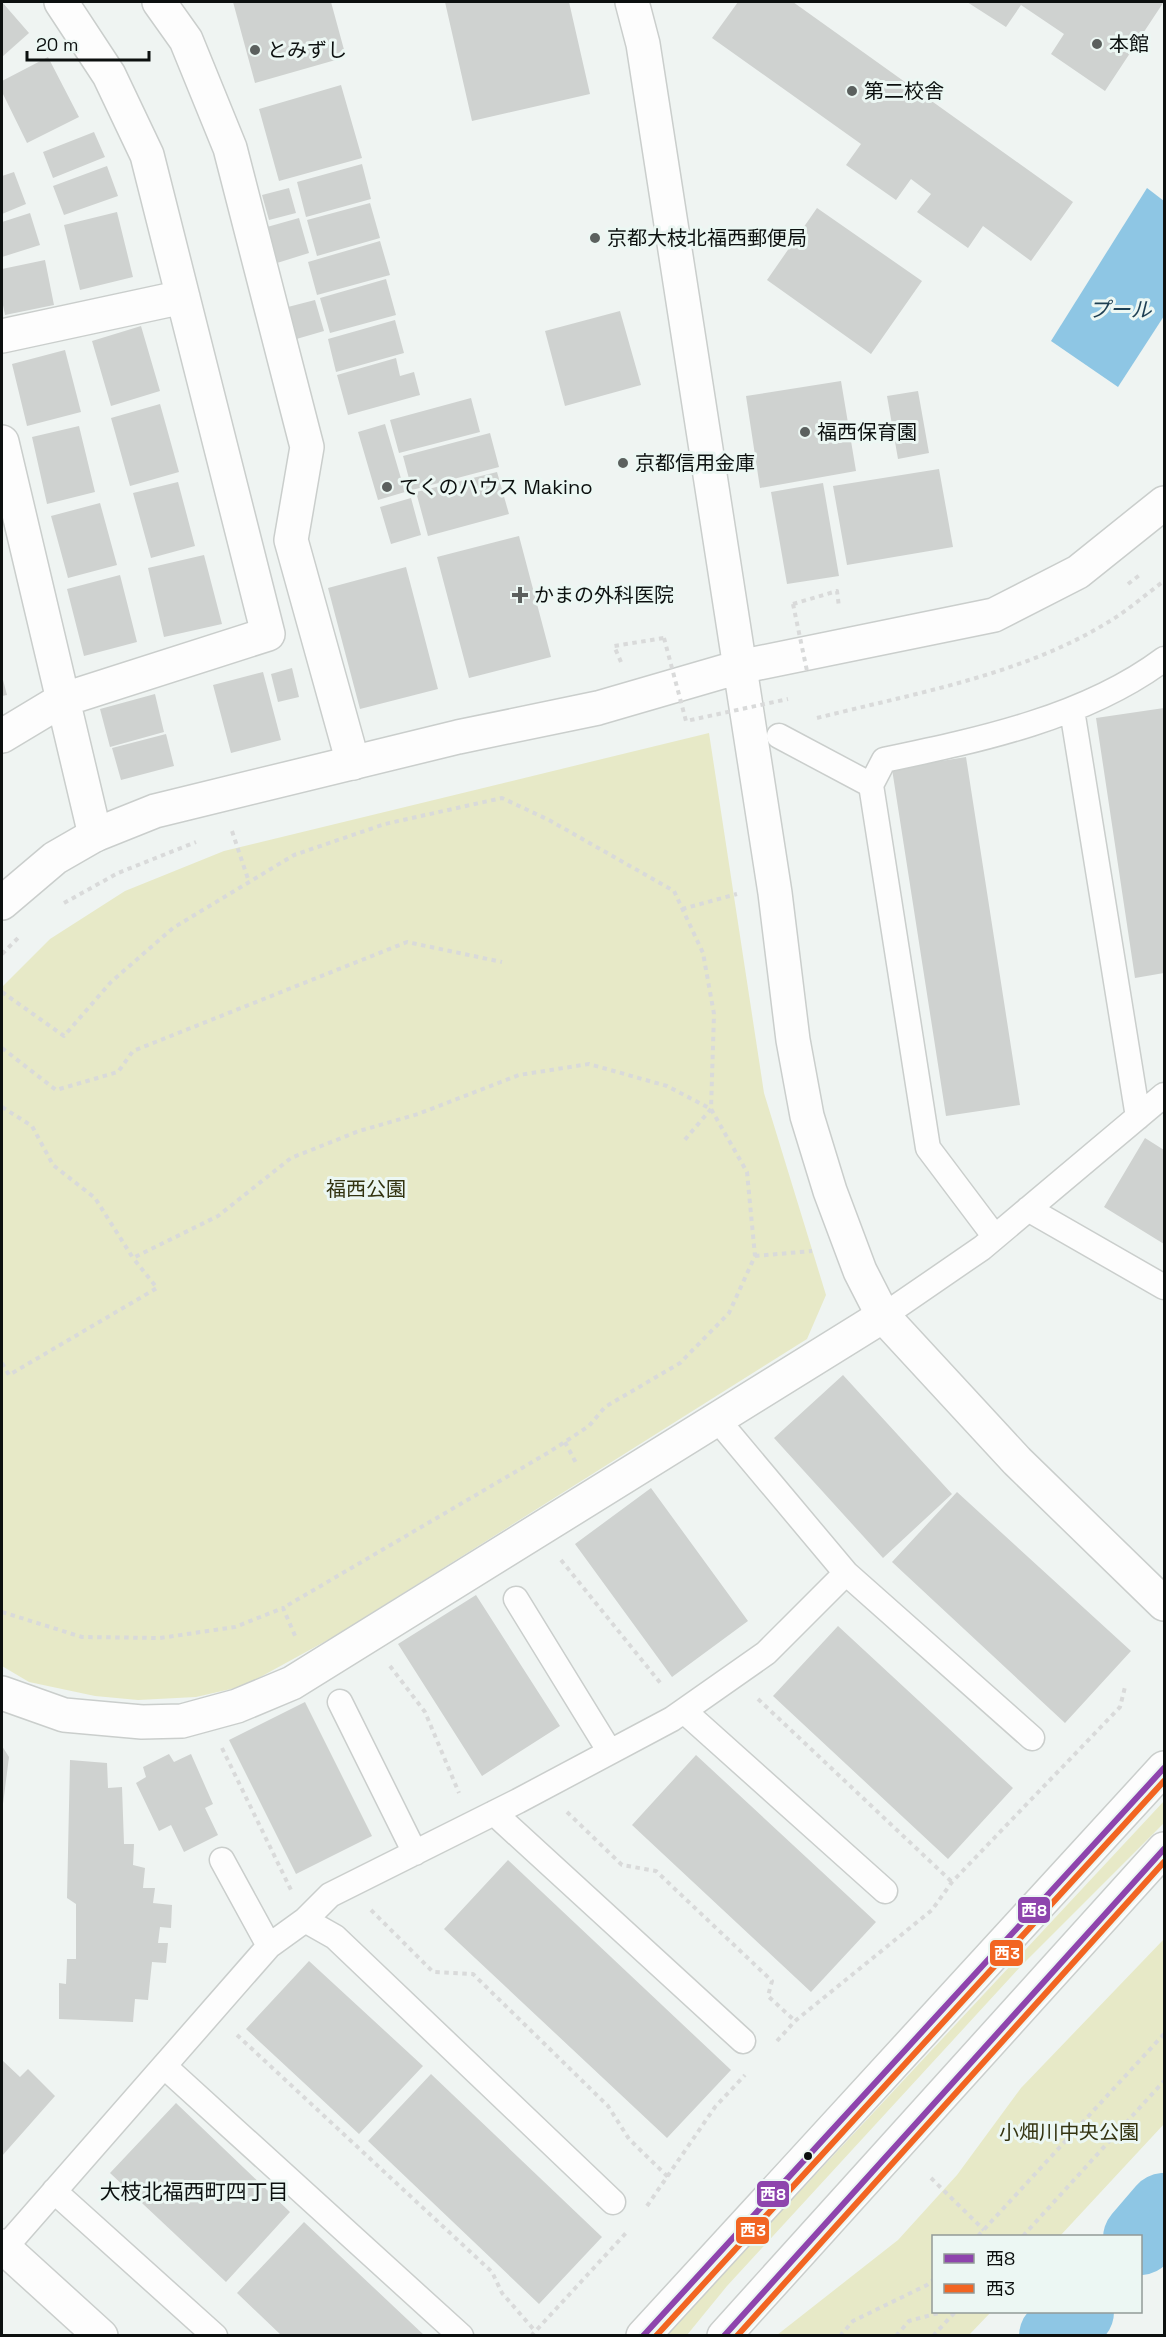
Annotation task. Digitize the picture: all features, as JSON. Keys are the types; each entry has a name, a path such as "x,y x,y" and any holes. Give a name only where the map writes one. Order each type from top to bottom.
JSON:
{"street":[{"path":"2,736 62,700 268,634 147,155 109,75 61,2"},
{"path":"159,2 186,40 230,148 308,447 291,540 353,763"},
{"path":"632,2 644,44 775,892 793,1040 807,1116 837,1210 860,1270 883,1316 1017,1461 1164,1604"},
{"path":"2,336 183,297"},
{"path":"2,442 95,835"},
{"path":"2,903 55,858 95,835 155,811 353,763 598,708 739,667 994,615 1078,572 1164,503"},
{"path":"2,1693 64,1715 142,1722 182,1721 237,1706 292,1683 466,1578 716,1418 883,1316"},
{"path":"643,2336 1164,1768"},
{"path":"724,2336 1164,1849"},
{"path":"2,2248 101,2336"}],"lane":[{"path":"995,1237 927,1148 871,785 884,760 970,742 1072,710 1164,659"},
{"path":"1072,710 1138,1117"},
{"path":"779,736 871,785"},
{"path":"883,1316 995,1237 1164,1095"},
{"path":"1028,1209 1164,1287"},
{"path":"716,1418 846,1573 1032,1738"},
{"path":"2,2248 269,1946 305,1920 330,1895 473,1824 684,1711 766,1653 846,1573"},
{"path":"516,1599 610,1752"},
{"path":"340,1702 415,1853"},
{"path":"684,1711 885,1891"},
{"path":"494,1813 743,2041"},
{"path":"222,1860 269,1946"},
{"path":"305,1920 335,1937 613,2202"},
{"path":"164,2066 461,2336"},
{"path":"54,2191 215,2336"}],"path":[{"path":"779,736 798,722 978,678 1051,650 1105,624 1164,581"},
{"path":"807,671 793,604 837,591 840,606 830,609"},
{"path":"631,660 621,662 614,646 664,638 686,721"},
{"path":"674,724 788,699"},
{"path":"2,992 64,1036 111,982 173,928 294,855 385,824 502,798 549,820 674,891 703,953 714,1014 711,1109 747,1172 756,1256 729,1313 680,1363 605,1407 589,1426 558,1446 283,1608 235,1628 160,1638 82,1637 2,1612"},
{"path":"221,833 242,826"},
{"path":"231,829 249,882"},
{"path":"61,904 118,873 200,841"},
{"path":"682,909 747,891"},
{"path":"2,954 26,931"},
{"path":"2,1048 56,1090 118,1072 133,1051 407,942 502,962"},
{"path":"134,1258 218,1216 291,1158 359,1131 418,1114 519,1075 589,1064 667,1086 711,1109"},
{"path":"2,1107 32,1126 53,1165 95,1198 134,1258 157,1288 9,1375 2,1363"},
{"path":"682,1143 711,1109"},
{"path":"756,1256 824,1250"},
{"path":"553,1551 684,1711"},
{"path":"283,1608 311,1671"},
{"path":"390,1665 424,1712 473,1824"},
{"path":"734,1676 952,1881"},
{"path":"771,2047 795,2021 932,1910 952,1881 1120,1707 1125,1687"},
{"path":"221,1747 305,1920"},
{"path":"542,1788 622,1865 656,1871 772,1981 768,1996 795,2021"},
{"path":"348,1886 433,1972 473,1974 608,2106 629,2139 668,2177"},
{"path":"212,2011 492,2272 502,2294 535,2331"},
{"path":"979,2235 1164,2034"},
{"path":"642,2213 715,2107 747,2073"},
{"path":"1024,2235 1164,2081"},
{"path":"931,2178 984,2230"},
{"path":"531,2336 615,2249 628,2231"},
{"path":"840,2336 853,2321 927,2285 932,2280"},
{"path":"896,2336 909,2321 938,2313"},
{"path":"933,2336 954,2313"}],"green space":[{"name":"福西公園","path":"709,733 764,1093 826,1295 807,1339 335,1636 244,1686 196,1697 138,1700 95,1696 29,1682 2,1666 2,987 50,939 125,891 224,851"},
{"path":"1164,1801 1164,1823 1022,1965 727,2286 687,2335 666,2335"},
{"name":"小畑川中央公園","path":"1164,1939 1164,2124 1061,2235 932,2235 932,2313 990,2313 969,2335 777,2335 898,2240 957,2175 1021,2088"}],"water":[{"name":"プール","path":"1147,188 1164,201 1164,316 1118,387 1051,341"}],"building":[{"path":"2,2 29,33 2,57"},
{"path":"233,2 331,2 346,57 255,83"},
{"path":"445,2 569,2 590,94 472,121"},
{"name":"第二校舎","path":"738,2 793,2 1073,202 1031,261 983,226 968,248 917,212 931,194 911,179 896,200 846,165 861,144 712,38"},
{"name":"本館","path":"967,2 1163,3 1105,91 1051,54 1064,34 1021,5 1006,27"},
{"path":"48,57 79,117 27,143 2,92 2,81"},
{"path":"341,85 362,158 279,181 259,109"},
{"path":"94,132 105,157 53,178 43,152"},
{"path":"362,164 371,199 306,217 297,182"},
{"path":"107,166 118,196 64,215 53,186"},
{"path":"14,172 26,204 2,214 2,176"},
{"path":"289,188 296,213 269,220 262,195"},
{"path":"370,203 380,238 317,256 307,220"},
{"path":"817,208 922,281 871,354 767,280"},
{"path":"117,212 133,277 80,290 64,225"},
{"path":"30,213 40,245 2,257 2,222"},
{"path":"299,218 309,253 277,263 267,227"},
{"path":"380,241 390,275 317,295 308,262"},
{"path":"45,260 54,305 5,315 2,300 2,269"},
{"path":"386,279 396,315 330,333 320,298"},
{"path":"315,300 324,331 293,340 284,308"},
{"path":"620,311 641,385 565,406 545,331"},
{"path":"395,320 404,353 336,372 328,339"},
{"path":"141,326 160,391 111,406 92,341"},
{"path":"65,350 81,412 27,426 12,364"},
{"path":"396,358 400,376 414,372 420,395 348,415 337,375"},
{"path":"841,381 856,471 760,488 746,396"},
{"path":"918,391 929,453 898,459 887,396"},
{"path":"471,398 480,432 399,453 390,420"},
{"path":"160,404 179,472 130,486 111,418"},
{"path":"385,424 405,492 378,500 358,432"},
{"path":"79,426 95,492 47,504 32,437"},
{"path":"490,433 499,467 412,490 403,456"},
{"path":"939,469 953,547 847,565 833,486"},
{"path":"497,472 509,514 428,536 416,492"},
{"path":"178,482 195,546 151,558 133,493"},
{"path":"823,483 839,576 787,584 771,492"},
{"path":"411,498 421,535 391,544 380,507"},
{"path":"100,503 117,565 68,578 51,516"},
{"path":"519,536 551,657 469,678 437,557"},
{"path":"204,555 222,624 164,637 148,568"},
{"path":"406,567 438,689 360,709 328,588"},
{"path":"120,575 137,642 84,656 67,589"},
{"path":"292,668 299,697 278,702 271,674"},
{"path":"263,672 281,740 231,753 213,685"},
{"path":"2,676 7,695 2,696"},
{"path":"155,694 164,732 110,747 100,709"},
{"path":"1164,708 1164,973 1135,978 1096,718"},
{"path":"166,734 174,766 121,780 112,748"},
{"path":"966,757 1020,1105 946,1116 892,769"},
{"path":"1145,1138 1164,1150 1164,1244 1104,1207"},
{"path":"843,1375 952,1494 883,1558 774,1438"},
{"path":"651,1488 748,1621 672,1677 575,1544"},
{"path":"957,1492 1131,1651 1065,1723 892,1562"},
{"path":"476,1595 560,1726 482,1776 398,1644"},
{"path":"838,1626 1013,1788 948,1859 773,1696"},
{"path":"305,1702 372,1836 296,1874 229,1740"},
{"path":"2,1746 9,1757 3,1804 2,1804"},
{"path":"169,1754 174,1762 191,1754 213,1804 205,1808 218,1835 184,1852 171,1825 159,1831 136,1783 146,1777 143,1767"},
{"path":"696,1755 876,1922 811,1992 632,1825"},
{"path":"70,1760 107,1763 108,1788 122,1787 124,1844 134,1844 133,1865 145,1868 143,1888 155,1888 153,1903 172,1905 171,1928 160,1927 158,1943 168,1943 166,1963 152,1962 148,2000 135,1999 133,2022 59,2019 59,1983 66,1984 67,1959 76,1959 76,1904 67,1898"},
{"path":"508,1860 731,2070 667,2138 444,1929"},
{"path":"309,1961 423,2066 359,2134 246,2029"},
{"path":"2,2060 20,2077 28,2069 55,2096 2,2156"},
{"path":"431,2074 602,2237 539,2304 368,2141"},
{"path":"176,2103 290,2212 226,2282 110,2173"},
{"path":"304,2222 425,2336 282,2336 237,2293"}],"waterway":[{"path":"1142,2236 1164,2210"},
{"path":"1056,2336 1076,2313"}],"transit line":[{"name":"西8","path":"643,2336 1164,1768"},
{"name":"西3","path":"656,2336 1164,1781"},
{"name":"西8","path":"724,2336 1164,1849"},
{"name":"西3","path":"737,2336 1164,1862"}],"place":[{"name":"本館","path":"1097,44"},
{"name":"とみずし","path":"255,50"},
{"name":"第二校舎","path":"852,91"},
{"name":"京都大枝北福西郵便局","path":"595,238"},
{"name":"福西保育園","path":"805,432"},
{"name":"京都信用金庫","path":"623,463"},
{"name":"てくのハウス Makino","path":"387,487"},
{"name":"かまの外科医院","path":"520,595"}],"district":[{"name":"大枝北福西町四丁目","path":"194,2192"}]}
